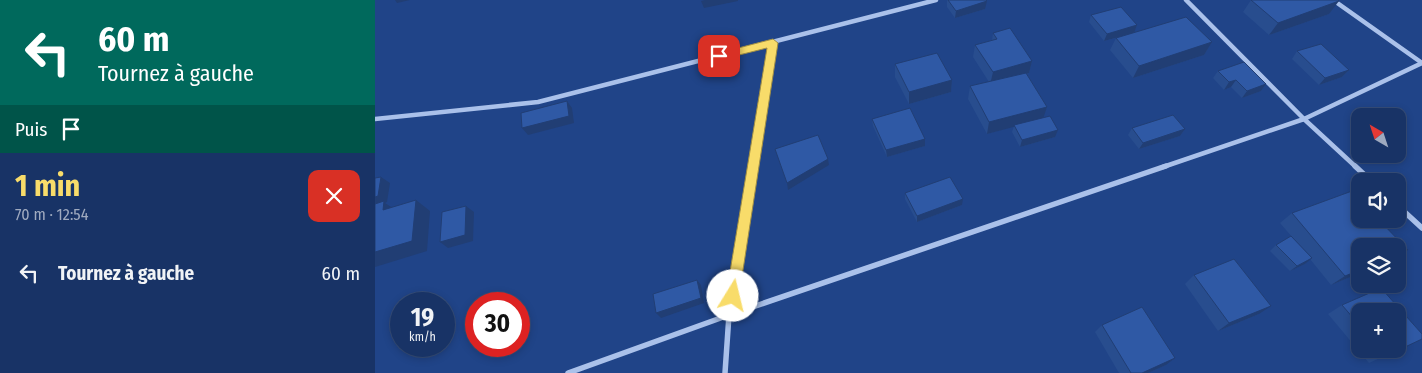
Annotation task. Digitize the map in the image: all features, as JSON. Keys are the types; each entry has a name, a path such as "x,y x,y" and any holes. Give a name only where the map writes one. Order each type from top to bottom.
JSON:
{"street":[{"path":"375,119 538,102 936,0"},
{"path":"1186,0 1304,119 1362,173"},
{"path":"568,373 729,315 1304,119 1422,63 1333,0"},
{"path":"725,373 729,315 773,43"},
{"path":"1406,213 1422,228"}],"building":[{"path":"948,0 986,0 987,1 956,11"},
{"path":"1251,0 1338,0 1339,1 1278,23"},
{"path":"1121,7 1137,25 1107,34 1091,15"},
{"path":"1186,17 1212,42 1139,66 1116,38"},
{"path":"1010,28 1032,61 993,72 975,45 997,39 993,33"},
{"path":"1321,44 1349,70 1325,78 1297,51"},
{"path":"937,53 952,80 909,92 895,64"},
{"path":"1244,62 1266,84 1247,91 1236,80 1229,82 1218,71"},
{"path":"1026,73 1047,107 989,122 970,86"},
{"path":"567,101 569,116 522,128 521,113"},
{"path":"910,108 925,139 886,150 872,119"},
{"path":"1173,115 1185,129 1143,143 1132,128"},
{"path":"1050,116 1058,130 1022,140 1014,125"},
{"path":"818,135 828,159 787,183 775,149"},
{"path":"381,177 378,196 375,197 375,178"},
{"path":"950,177 963,199 917,216 905,193"},
{"path":"1351,191 1351,228 1387,228 1396,238 1351,238 1351,274 1345,276 1292,213"},
{"path":"416,200 412,241 375,252 375,204 384,201 383,210"},
{"path":"466,206 465,235 440,242 442,212"},
{"path":"1291,236 1312,258 1297,266 1276,245"},
{"path":"1234,259 1271,306 1229,323 1194,275"},
{"path":"697,280 701,298 656,313 653,294"},
{"path":"1370,293 1385,293 1394,303 1351,303 1351,316 1342,305"},
{"path":"1142,307 1175,358 1142,373 1131,373 1102,325"},
{"path":"1406,316 1422,334 1422,339 1406,347"}],"route":[{"path":"719,56 773,43 733,296"}]}
